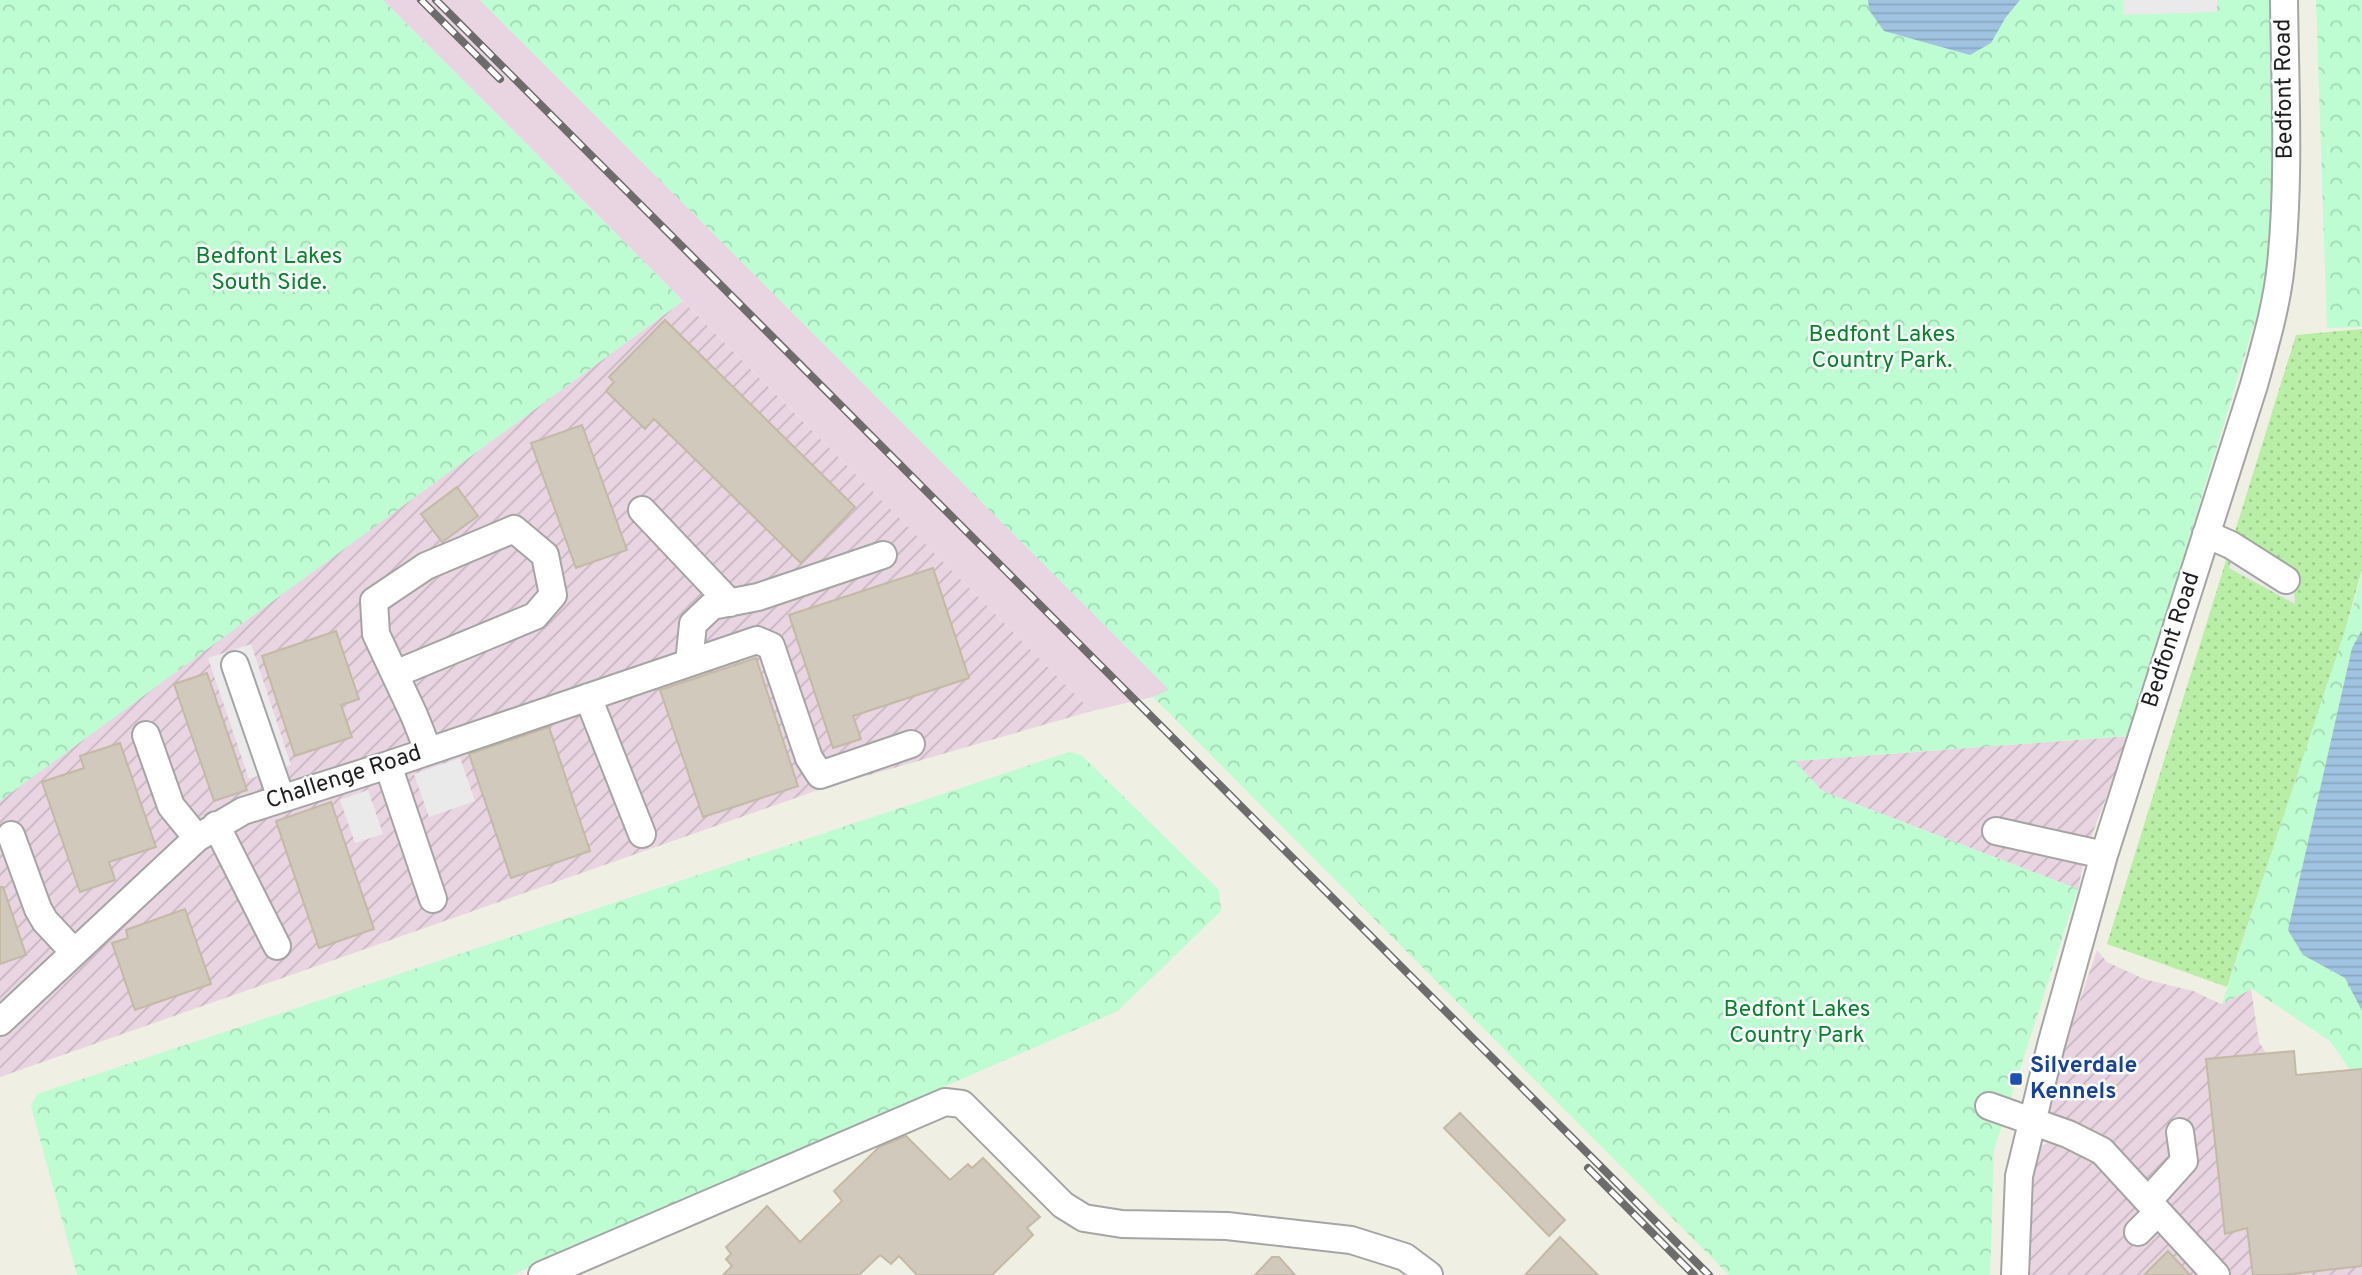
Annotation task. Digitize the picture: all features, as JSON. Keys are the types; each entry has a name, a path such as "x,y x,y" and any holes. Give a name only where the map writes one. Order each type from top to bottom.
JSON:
{"street":[{"name":"Bedfont Road","path":"2015,1275 2019,1175 2031,1122 2104,855 2258,373 2273,315 2281,265 2286,190 2284,0"},
{"path":"642,510 730,603"},
{"path":"395,674 535,616 553,595 545,555 514,529 426,566 374,601 376,634 428,750"},
{"path":"2206,534 2231,545 2286,580"},
{"path":"689,663 694,624 712,606 758,597 883,555"},
{"name":"Challenge Road","path":"0,1022 206,831 243,811 388,765 757,640 771,646 809,758 820,775 911,744"},
{"path":"235,665 281,798"},
{"path":"588,697 642,834"},
{"path":"146,735 171,806 206,831 277,946"},
{"path":"388,765 433,899"},
{"path":"1996,831 2104,855"},
{"path":"11,835 38,909 45,921 74,953"},
{"path":"542,1275 944,1101 962,1104 1063,1205 1084,1217 1122,1224 1227,1226 1351,1240 1405,1257 1429,1275"},
{"path":"1989,1106 2068,1135 2102,1151 2216,1275"},
{"path":"2137,1232 2183,1161 2180,1132"}],"shaded area":[{"path":"383,0 480,0 1170,690 1153,697 1092,711"},
{"path":"2123,0 2217,0 2217,12 2123,15"},
{"path":"683,301 1092,711 821,789 0,1077 0,796"},
{"path":"2238,537 2293,578 2295,604 2229,568"},
{"path":"251,644 291,765 249,779 208,658"},
{"path":"2129,736 2086,851 2078,889 1822,791 1794,761"},
{"path":"460,758 475,801 429,817 414,774"},
{"path":"368,790 383,834 355,843 340,800"},
{"path":"2097,950 2107,962 2144,979 2193,991 2221,1004 2251,989 2259,1042 2271,1061 2290,1074 2321,1081 2362,1074 2362,1275 2025,1275 2025,1182 2035,1149 2049,1142 2056,1127 2048,1117 2045,1102"}],"green space":[{"name":"Bedfont Lakes South Side.","path":"0,0 383,0 683,301 0,801"},
{"name":"Bedfont Lakes Country Park.","path":"480,0 2269,0 2276,252 2129,736 1795,761 1822,791 2078,889 1994,1150 1990,1275 1729,1275 1153,697 1169,690"},
{"path":"2316,0 2362,0 2362,327 2327,328"},
{"path":"2362,329 2362,569 2343,638 2227,987 2107,944 2296,335"},
{"path":"2362,572 2362,1074 2354,1076 2330,1041 2252,989 2222,1004"},
{"path":"1069,752 1081,755 1219,890 1221,911 1118,1011 512,1275 77,1275 31,1106 37,1094"}],"water":[{"path":"1868,0 2020,0 2006,17 1991,43 1970,55 1884,31 1869,10"},
{"path":"2362,630 2362,1011 2345,978 2303,955 2288,930 2352,648"}],"building":[{"path":"665,320 855,507 801,563 654,419 645,429 606,391 614,382 609,377"},
{"path":"582,425 627,550 576,568 531,443"},
{"path":"457,487 478,516 442,542 421,514"},
{"path":"933,568 969,678 853,716 861,739 833,748 789,615"},
{"path":"336,631 359,699 341,705 352,737 295,756 262,656"},
{"path":"756,658 798,786 703,817 660,690"},
{"path":"207,673 247,790 214,801 174,684"},
{"path":"549,727 590,851 511,878 469,754"},
{"path":"120,743 156,847 109,862 115,880 80,892 42,782 84,768 80,756"},
{"path":"331,802 374,929 319,948 276,821"},
{"path":"0,887 3,887 26,955 0,964"},
{"path":"185,909 211,984 135,1010 112,943 128,938 126,930"},
{"path":"2294,1051 2296,1075 2362,1069 2362,1266 2282,1275 2253,1275 2247,1228 2225,1234 2206,1059"},
{"path":"1460,1113 1565,1220 1549,1236 1444,1128"},
{"path":"906,1136 950,1180 968,1164 972,1168 983,1158 1040,1217 1027,1228 1033,1235 992,1275 917,1275 899,1256 891,1264 880,1255 859,1275 723,1275 732,1266 726,1259 731,1254 726,1247 767,1206 800,1242 842,1201 834,1191 879,1147"},
{"path":"1560,1237 1598,1275 1525,1275"},
{"path":"2168,1251 2190,1275 2144,1275"},
{"path":"1272,1257 1279,1257 1295,1275 1255,1275"}],"railway":[{"path":"421,0 500,79"},
{"path":"436,0 1709,1275"},
{"path":"1588,1168 1694,1275"}],"place":[{"name":"Silverdale Kennels","path":"2016,1079"}],"park label":[{"name":"Bedfont Lakes Country Park","path":"1797,1023"}]}
